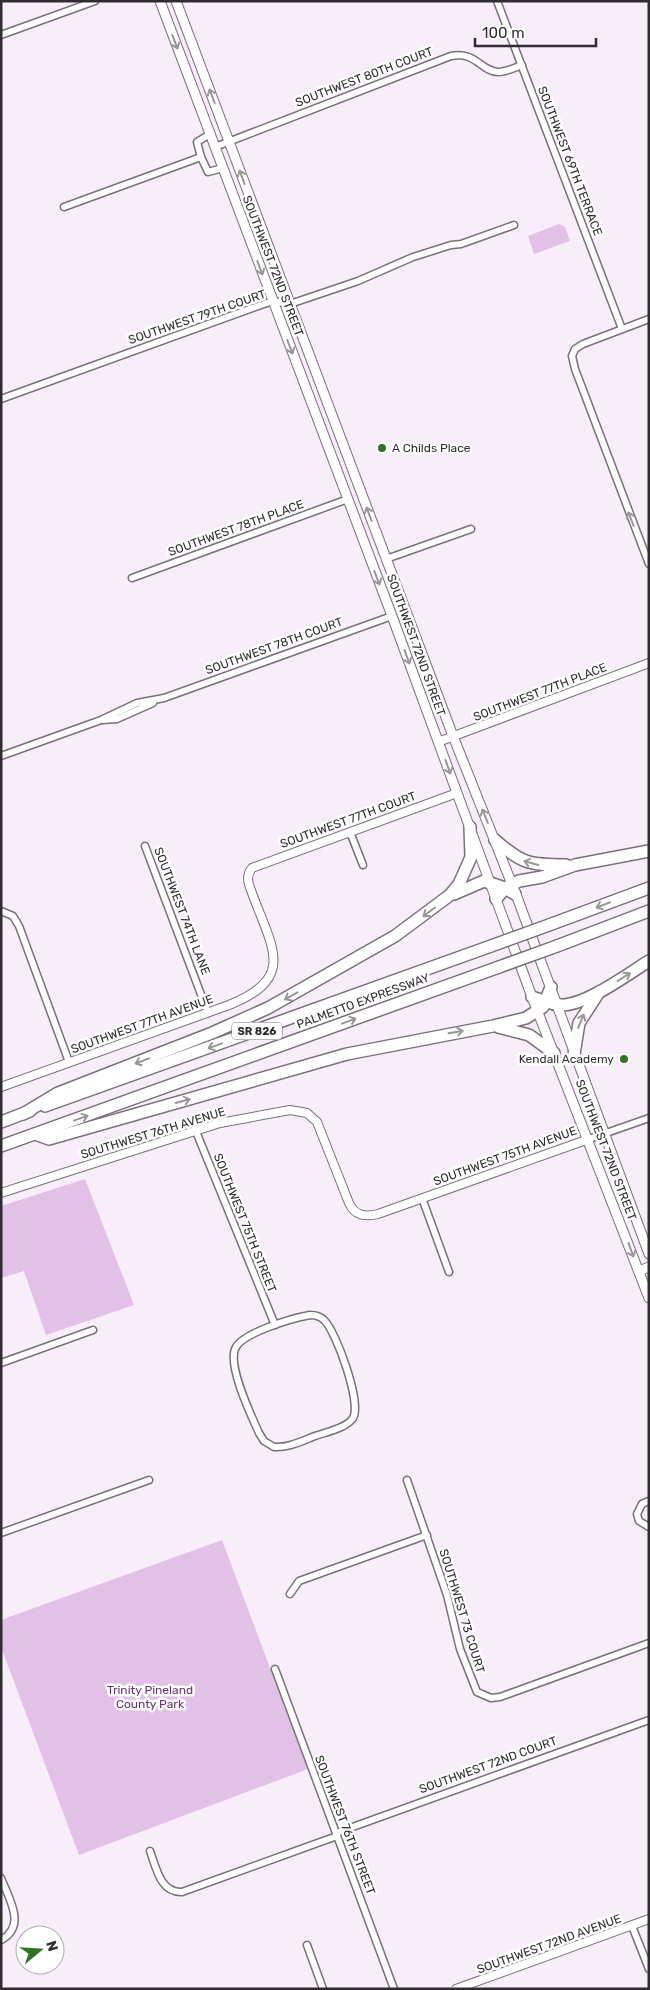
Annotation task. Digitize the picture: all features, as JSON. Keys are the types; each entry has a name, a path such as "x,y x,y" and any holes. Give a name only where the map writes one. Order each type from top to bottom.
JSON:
{"highway":[{"path":"450,895 459,884 472,852 470,826"},
{"path":"495,840 513,856 530,863 575,865"},
{"path":"496,899 511,888 575,865 649,851"},
{"path":"23,1114 58,1093 218,1031 284,1000 395,936 450,895 474,883 490,882 511,888"},
{"name":"PALMETTO EXPRESSWAY","path":"1,1122 649,888"},
{"name":"PALMETTO EXPRESSWAY","path":"1,1146 557,946 649,911"},
{"path":"532,997 552,1003 571,1004 599,992 649,961"},
{"path":"551,987 552,1003"},
{"path":"574,1054 579,1024 599,992"},
{"path":"35,1134 49,1139 333,1058 404,1042 493,1026 538,1012 552,1003"},
{"path":"493,1026 529,1034 554,1053"}],"main road":[{"name":"SOUTHWEST 72ND STREET","path":"160,1 392,616 532,997 589,1139 649,1298"},
{"name":"SOUTHWEST 72ND STREET","path":"176,1 453,736 551,987"},
{"path":"392,616 406,611"},
{"path":"458,793 474,787"},
{"name":"SOUTHWEST 72ND STREET","path":"552,1003 574,1054 649,1254"},
{"path":"638,1271 649,1267"}],"street":[{"path":"1,35 95,1"},
{"name":"SOUTHWEST 69TH TERRACE","path":"497,1 622,329"},
{"name":"SOUTHWEST 80TH COURT","path":"215,147 451,56 467,55 490,70 499,72 522,66"},
{"path":"210,134 197,142 201,157 208,172 223,168"},
{"path":"64,207 201,157"},
{"name":"SOUTHWEST 79TH COURT","path":"1,399 273,301 290,304 358,281 413,257 451,245 461,244 514,225"},
{"path":"649,319 578,347 573,353 574,369 649,564"},
{"name":"SOUTHWEST 78TH PLACE","path":"132,578 348,499"},
{"path":"386,559 471,529"},
{"name":"SOUTHWEST 78TH COURT","path":"1,756 101,720 117,718 164,698 392,616"},
{"name":"SOUTHWEST 77TH PLACE","path":"438,742 649,663"},
{"name":"SOUTHWEST 77TH COURT","path":"274,963 272,948 249,883 249,872 260,864 458,793"},
{"path":"350,832 363,865"},
{"name":"SOUTHWEST 74TH LANE","path":"146,846 208,1013"},
{"path":"3,911 13,916 19,926 69,1062"},
{"name":"SOUTHWEST 77TH AVENUE","path":"1,1087 244,999 260,990 272,975 274,963"},
{"name":"SOUTHWEST 76TH AVENUE","path":"1,1193 195,1129 284,1110 307,1113 315,1120 321,1130 352,1210 361,1215 369,1216"},
{"name":"SOUTHWEST 75TH AVENUE","path":"369,1216 649,1118"},
{"name":"SOUTHWEST 75TH STREET","path":"195,1129 275,1326"},
{"path":"422,1198 449,1272"},
{"path":"310,1315 320,1317 325,1321 332,1332 351,1384 354,1414 351,1420 339,1428 288,1446 274,1447 264,1441 259,1433 237,1374 233,1354 240,1342 275,1326 310,1315"},
{"path":"1,1363 93,1330"},
{"path":"1,1533 149,1480"},
{"name":"SOUTHWEST 73 COURT","path":"407,1480 448,1595 460,1649 474,1686 484,1696 500,1697 649,1643"},
{"path":"649,1501 642,1504 637,1514 639,1521 649,1527"},
{"path":"290,1594 299,1581 426,1534"},
{"name":"SOUTHWEST 76TH STREET","path":"275,1669 394,1989"},
{"name":"SOUTHWEST 72ND COURT","path":"150,1850 162,1881 168,1888 175,1892 189,1890 649,1720"},
{"path":"1,1878 13,1908 15,1926 10,1934 1,1940"},
{"name":"SOUTHWEST 72ND AVENUE","path":"456,1989 649,1919"},
{"path":"632,1926 649,1969"},
{"path":"307,1945 323,1989"}],"green space":[{"path":"559,224 565,227 570,241 534,254 528,236"},
{"path":"85,1179 134,1305 46,1335 24,1271 1,1278 1,1206"},
{"name":"Trinity Pineland County Park","path":"222,1540 308,1769 79,1855 1,1647 1,1620"}],"place":[{"name":"A Childs Place","path":"382,448"},
{"name":"Kendall Academy","path":"624,1059"}]}
